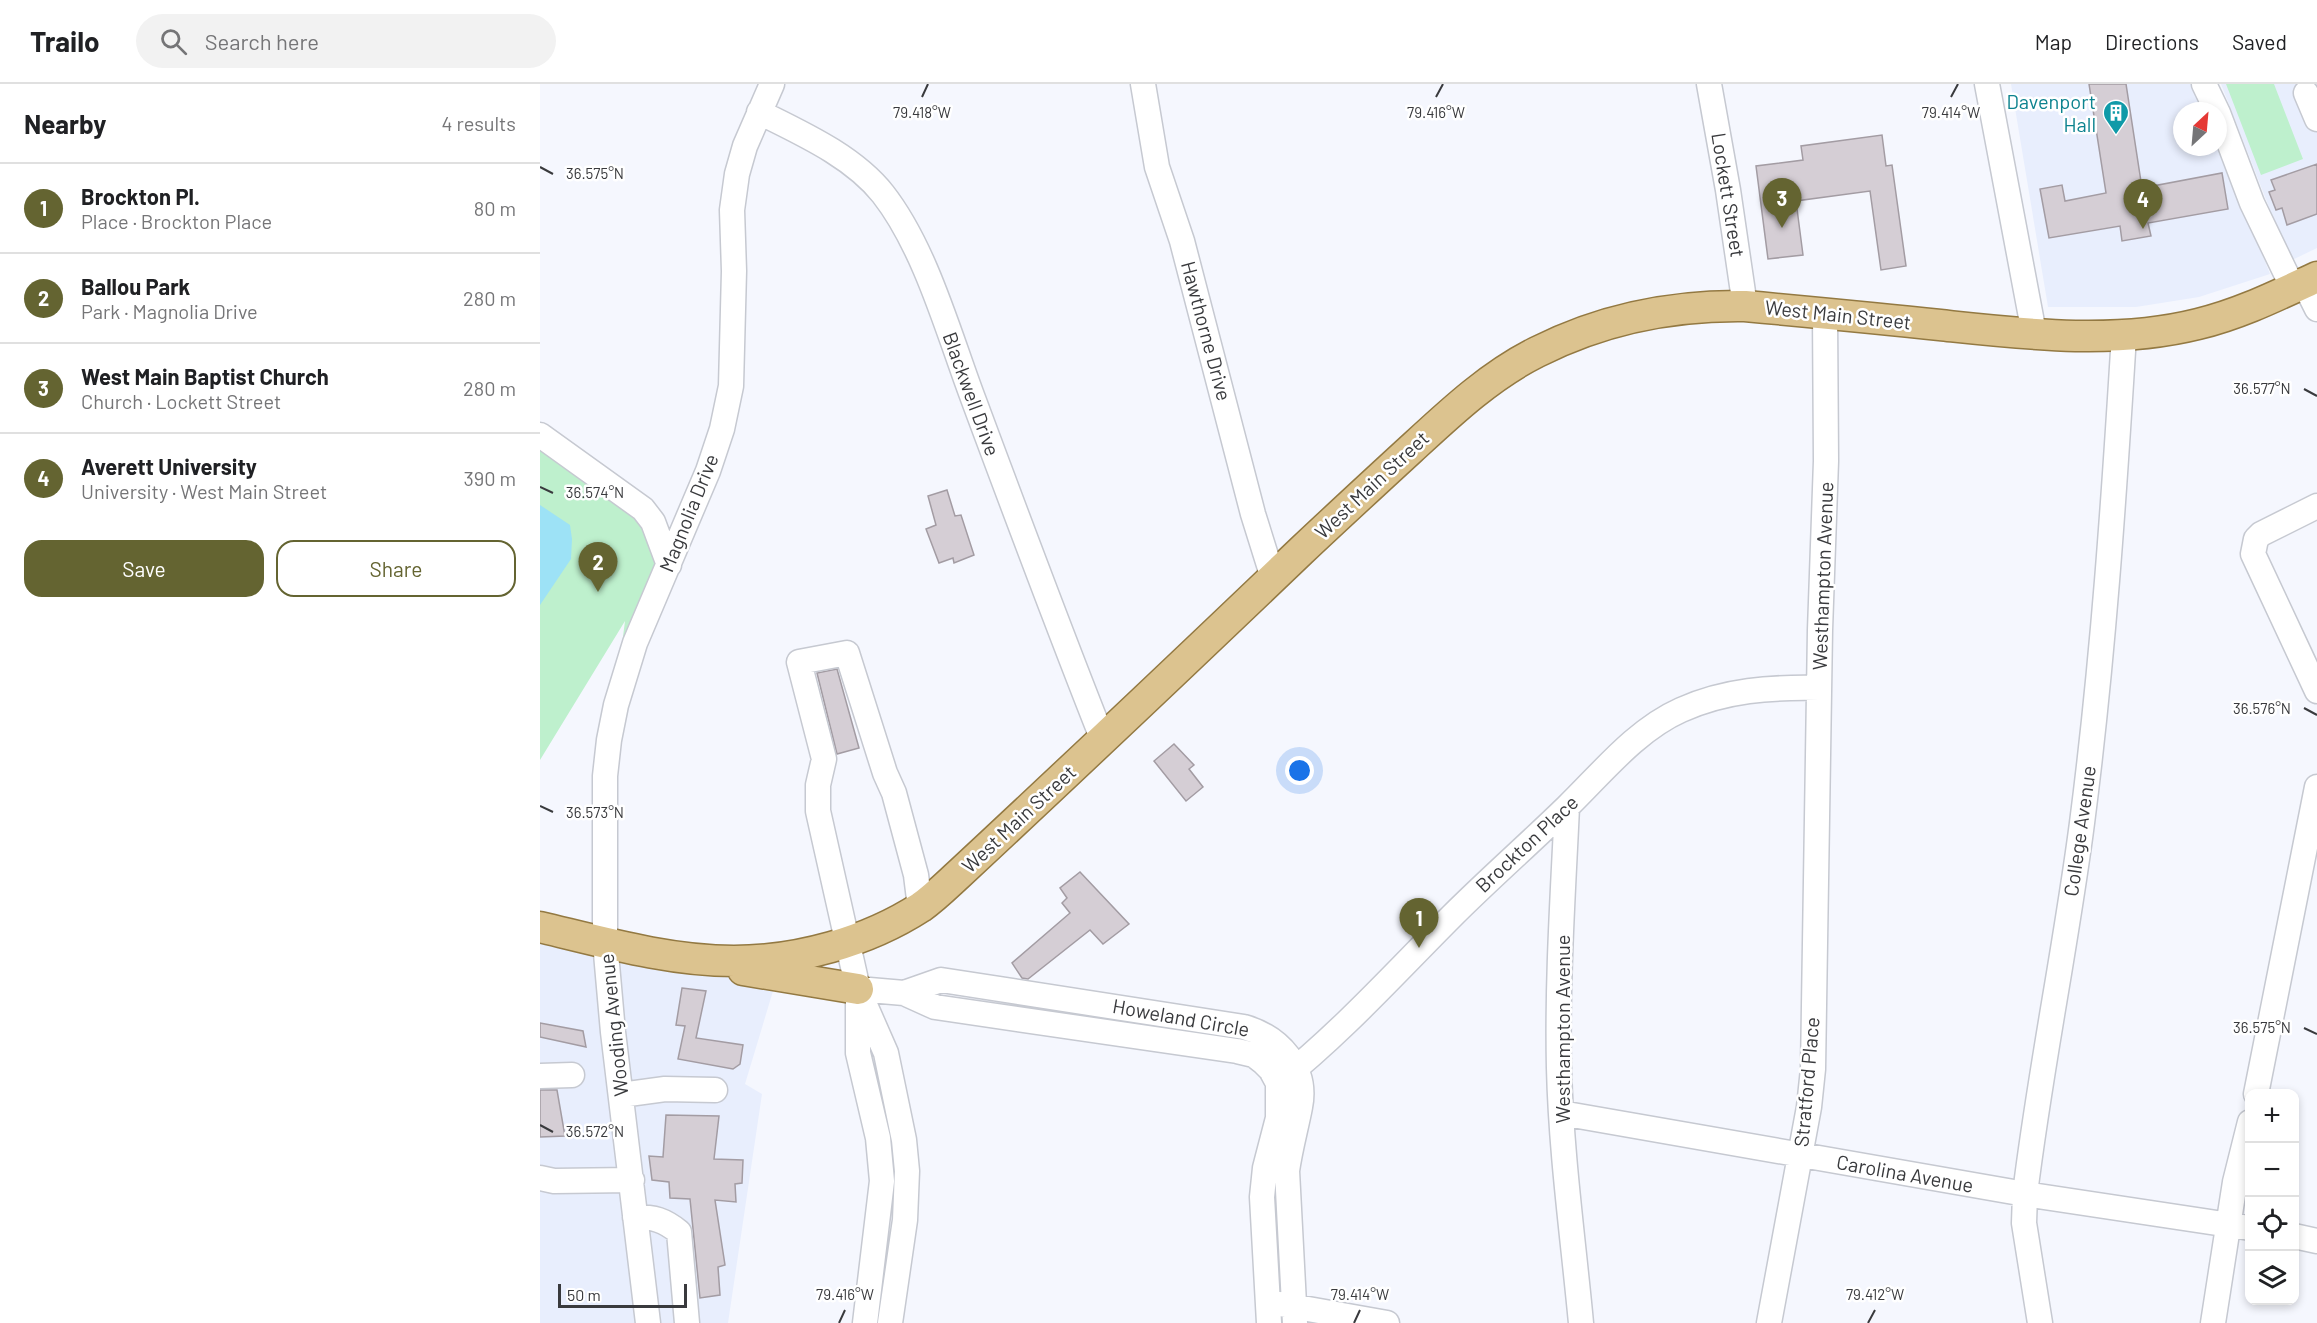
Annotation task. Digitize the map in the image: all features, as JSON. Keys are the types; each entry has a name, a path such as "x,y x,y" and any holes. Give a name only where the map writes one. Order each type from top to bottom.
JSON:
{"main road":[{"name":"West Main Street","path":"540,927 681,956 732,961 770,959 800,954 847,941 895,921 920,907 959,874 1103,740 1469,396 1536,352 1572,336 1641,314 1694,307 1744,306 2034,333 2124,335 2159,332 2198,324 2229,315 2304,283"},
{"path":"681,956 768,976 858,989"}],"street":[{"name":"Magnolia Drive","path":"605,942 605,776 615,705 635,644 708,471 722,429 731,386 734,282 732,210 737,174 759,112 772,84"},
{"name":"Hawthorne Drive","path":"1143,84 1157,167 1182,241 1253,514 1273,578"},
{"name":"Lockett Street","path":"1709,84 1728,190 1744,306"},
{"path":"1987,84 2034,333"},
{"path":"2204,84 2213,102"},
{"path":"2306,93 2317,118"},
{"name":"Blackwell Drive","path":"759,112 838,156 861,172 881,192 901,220 927,276 1054,619 1103,740"},
{"path":"2227,136 2252,203 2304,283 2317,309"},
{"name":"Westhampton Avenue","path":"1816,837 1826,461 1825,314"},
{"name":"College Avenue","path":"2040,1323 2024,1223 2025,1194 2082,823 2096,701 2115,491 2124,335"},
{"path":"540,435 643,509 652,522 669,565"},
{"path":"2317,506 2261,534 2253,547 2253,554 2317,692"},
{"path":"890,1323 908,1191 906,1157 886,1053 858,989 818,811 818,785 824,759 799,662 847,653 885,772 894,793 916,875 920,907"},
{"name":"Brockton Place","path":"1287,1075 1347,1022 1497,871 1632,743 1659,722 1680,710 1713,698 1776,687 1819,687"},
{"path":"2257,1089 2317,787"},
{"name":"Westhampton Avenue","path":"1567,807 1563,888 1561,1113 1581,1323"},
{"name":"Stratford Place","path":"1769,1323 1801,1155 1813,1069 1816,837"},
{"name":"Wooding Avenue","path":"605,942 613,1032 648,1323"},
{"name":"Howeland Circle","path":"904,993 941,980 1244,1026 1260,1031 1275,1040 1287,1075"},
{"path":"858,989 858,1053 878,1138 882,1181 865,1323"},
{"name":"Howeland Circle","path":"858,989 904,993 935,1007 1254,1055 1271,1070 1287,1075 1301,1087 1301,1105 1290,1146 1287,1171 1295,1315"},
{"path":"1087,1029 1090,1003"},
{"path":"540,1076 572,1075"},
{"path":"1287,1075 1265,1168 1262,1197 1268,1312 1387,1323"},
{"path":"621,1095 665,1089 715,1090"},
{"name":"Carolina Avenue","path":"1561,1113 2025,1194 2239,1226"},
{"path":"2213,1323 2239,1226 2235,1182 2245,1142"},
{"path":"880,1157 906,1157"},
{"path":"540,1178 554,1181 632,1180"},
{"path":"636,1216 653,1217 665,1221 679,1232 687,1323"},
{"path":"2299,1237 2317,1241"},
{"path":"873,1260 899,1263"}],"shaded area":[{"path":"2011,84 2195,84 2202,102 2173,102 2173,156 2224,156 2270,274 2199,297 2136,307 2048,307"},
{"path":"2221,84 2317,84 2317,248 2290,261"},
{"path":"540,924 768,976 773,991 745,1084 762,1094 728,1323 540,1323"}],"green space":[{"path":"2226,84 2274,84 2303,159 2261,175"},
{"path":"540,430 624,496 669,565 605,776 625,621 540,760"}],"water":[{"path":"540,505 570,525 572,539 571,559 540,605"}],"building":[{"path":"2089,84 2126,84 2142,188 2222,173 2228,209 2148,223 2151,236 2122,241 2120,226 2049,238 2040,189 2062,185 2065,201 2106,193"},
{"path":"1882,135 1886,166 1892,165 1906,266 1881,270 1870,191 1796,201 1803,255 1768,259 1756,166 1803,160 1801,146"},
{"path":"2317,164 2317,214 2287,225 2282,208 2276,210 2269,192 2275,190 2271,180"},
{"path":"947,490 955,516 961,515 974,555 954,563 953,558 939,563 926,529 936,525 928,496"},
{"path":"837,669 859,748 837,754 817,673"},
{"path":"1174,744 1194,765 1189,769 1203,787 1186,801 1154,761"},
{"path":"1080,872 1129,924 1103,944 1090,930 1028,979 1022,978 1012,963 1070,913 1062,903 1067,898 1060,888"},
{"path":"682,988 706,991 696,1038 743,1045 740,1064 733,1069 678,1059 685,1026 676,1025"},
{"path":"540,1023 583,1031 586,1047 540,1037"},
{"path":"540,1090 557,1090 565,1136 540,1137"},
{"path":"666,1115 719,1116 714,1159 743,1160 742,1183 735,1184 736,1202 715,1200 725,1265 718,1267 720,1295 700,1298 690,1199 670,1198 669,1182 652,1180 649,1156 663,1157"}],"place":[{"name":"Davenport Hall","path":"2116,136"},
{"name":"West Main Baptist Church","path":"1782,228"},
{"name":"Averett University","path":"2143,229"},
{"name":"Ballou Park","path":"598,592"},
{"name":"Brockton Pl.","path":"1419,948"}]}
